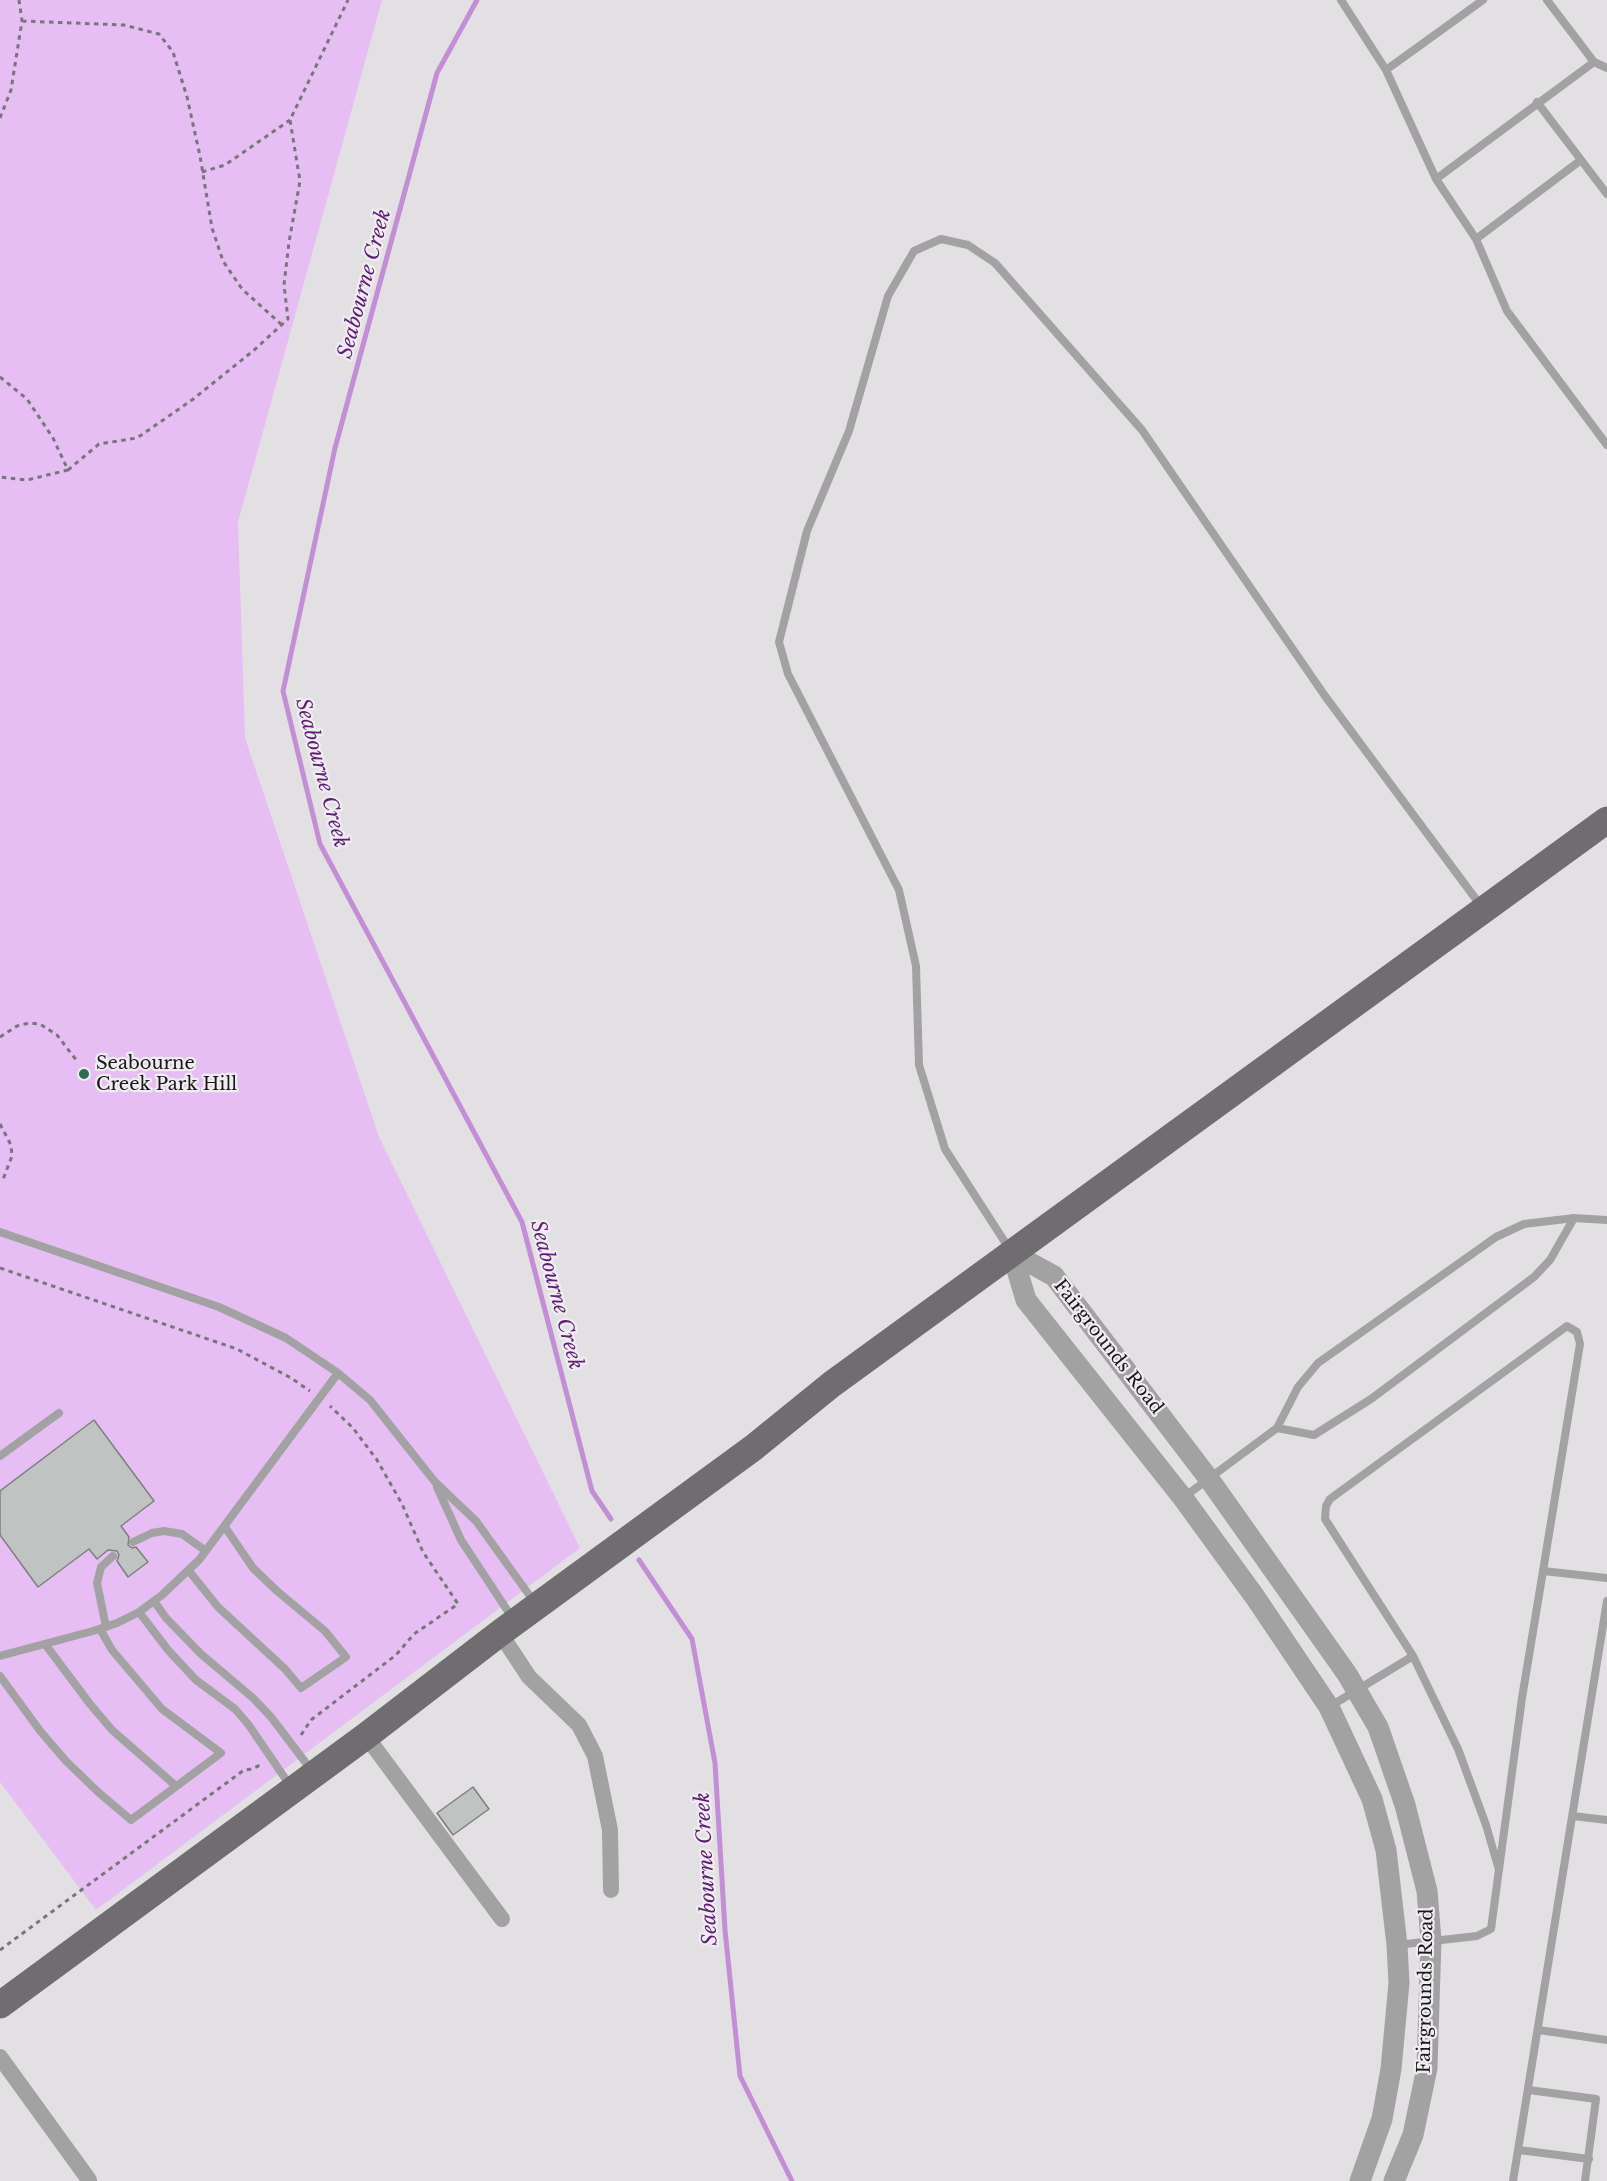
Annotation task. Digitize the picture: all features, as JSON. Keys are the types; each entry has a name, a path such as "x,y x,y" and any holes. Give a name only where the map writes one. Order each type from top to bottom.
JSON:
{"main road":[{"path":"0,2005 366,1736 517,1620 753,1448 832,1384 1607,820"}],"street":[{"name":"Fairgrounds Road","path":"1012,1253 1054,1276 1209,1479 1347,1674 1378,1727 1405,1804 1427,1891 1431,1941 1427,2068 1413,2135 1394,2181"},
{"name":"Fairgrounds Road","path":"1012,1253 1026,1300 1184,1498 1329,1707 1372,1799 1386,1850 1399,1983 1391,2069 1382,2119 1360,2181"},
{"path":"517,1620 529,1677 579,1725 595,1756 610,1830 611,1890"},
{"path":"366,1736 502,1919"},
{"path":"0,2057 89,2180"}],"lane":[{"path":"1341,0 1386,70 1436,179 1476,239 1507,311 1607,446"},
{"path":"1386,70 1473,3 1483,0"},
{"path":"1547,0 1594,62 1607,68"},
{"path":"1436,179 1594,62"},
{"path":"1537,102 1607,194"},
{"path":"1476,239 1581,160"},
{"path":"1012,1253 945,1149 919,1065 916,966 899,890 788,674 779,642 807,531 849,431 888,296 914,251 941,239 968,245 995,263 1134,421 1325,696 1484,909"},
{"path":"1277,1428 1314,1435 1371,1399 1534,1277 1550,1260 1574,1218"},
{"path":"1184,1498 1277,1428 1298,1387 1318,1363 1496,1237 1524,1224 1574,1218 1607,1220"},
{"path":"0,1232 219,1307 286,1338 338,1373 370,1400 435,1482 476,1521 517,1620"},
{"path":"1397,1945 1477,1936 1491,1929 1499,1870 1522,1698 1581,1344 1577,1332 1567,1326 1330,1499 1326,1506 1325,1519 1413,1656 1458,1749 1486,1825 1499,1870"},
{"path":"0,1656 103,1628 139,1612 154,1601 189,1571 206,1551 338,1373"},
{"path":"0,1456 58,1413"},
{"path":"435,1482 461,1540 517,1620"},
{"path":"189,1571 218,1607 285,1669 301,1688 346,1657 325,1631 253,1568 225,1527"},
{"path":"133,1542 152,1533 164,1531 182,1534 206,1551"},
{"path":"0,1676 41,1732 66,1761 131,1820 221,1753 162,1709 112,1650 103,1628 97,1583 101,1567 113,1556"},
{"path":"1543,1571 1607,1578"},
{"path":"154,1601 183,1636 224,1675 253,1698 292,1741 304,1781"},
{"path":"1514,2181 1573,1816 1603,1657 1607,1601"},
{"path":"139,1612 168,1650 196,1680 241,1716 271,1757 304,1781"},
{"path":"45,1644 112,1731 176,1786"},
{"path":"1329,1707 1413,1656"},
{"path":"1573,1816 1607,1820"},
{"path":"1539,2030 1607,2040"},
{"path":"1529,2090 1596,2099 1585,2181"},
{"path":"1519,2150 1589,2159"}],"path":[{"path":"0,118 10,90 22,21 19,0"},
{"path":"202,172 225,165 290,120 348,0"},
{"path":"22,21 124,25 159,34 173,52 187,97 212,228 223,261 242,289 282,324"},
{"path":"0,477 27,480 68,470 99,444 137,438 192,400 253,351 288,319 284,285 300,181 290,120"},
{"path":"0,377 27,399 53,438 68,470"},
{"path":"0,1037 17,1026 29,1023 40,1024 57,1035 77,1061"},
{"path":"0,1124 11,1145 12,1156 2,1182"},
{"path":"0,1268 237,1349 291,1378 338,1412 377,1460 402,1504 423,1552 458,1604 414,1634 396,1655 311,1719 302,1734 292,1741"},
{"path":"0,1950 244,1770 252,1769 271,1757"}],"shaded area":[{"path":"0,0 382,0 238,522 245,738 379,1137 580,1548 96,1910 0,1782"}],"building":[{"path":"94,1420 154,1501 121,1526 129,1537 128,1545 132,1548 136,1547 148,1562 128,1577 117,1561 119,1555 117,1551 108,1550 97,1559 89,1549 38,1587 0,1535 0,1491"},
{"path":"473,1787 489,1809 453,1835 437,1813"}],"waterway":[{"name":"Seabourne Creek","path":"477,0 437,73 335,448 283,691 320,844 522,1222 592,1491 611,1519"},
{"name":"Seabourne Creek","path":"639,1560 692,1639 715,1763 725,1930 740,2076 792,2181"}],"place":[{"name":"Seabourne Creek Park Hill","path":"84,1074"}]}
